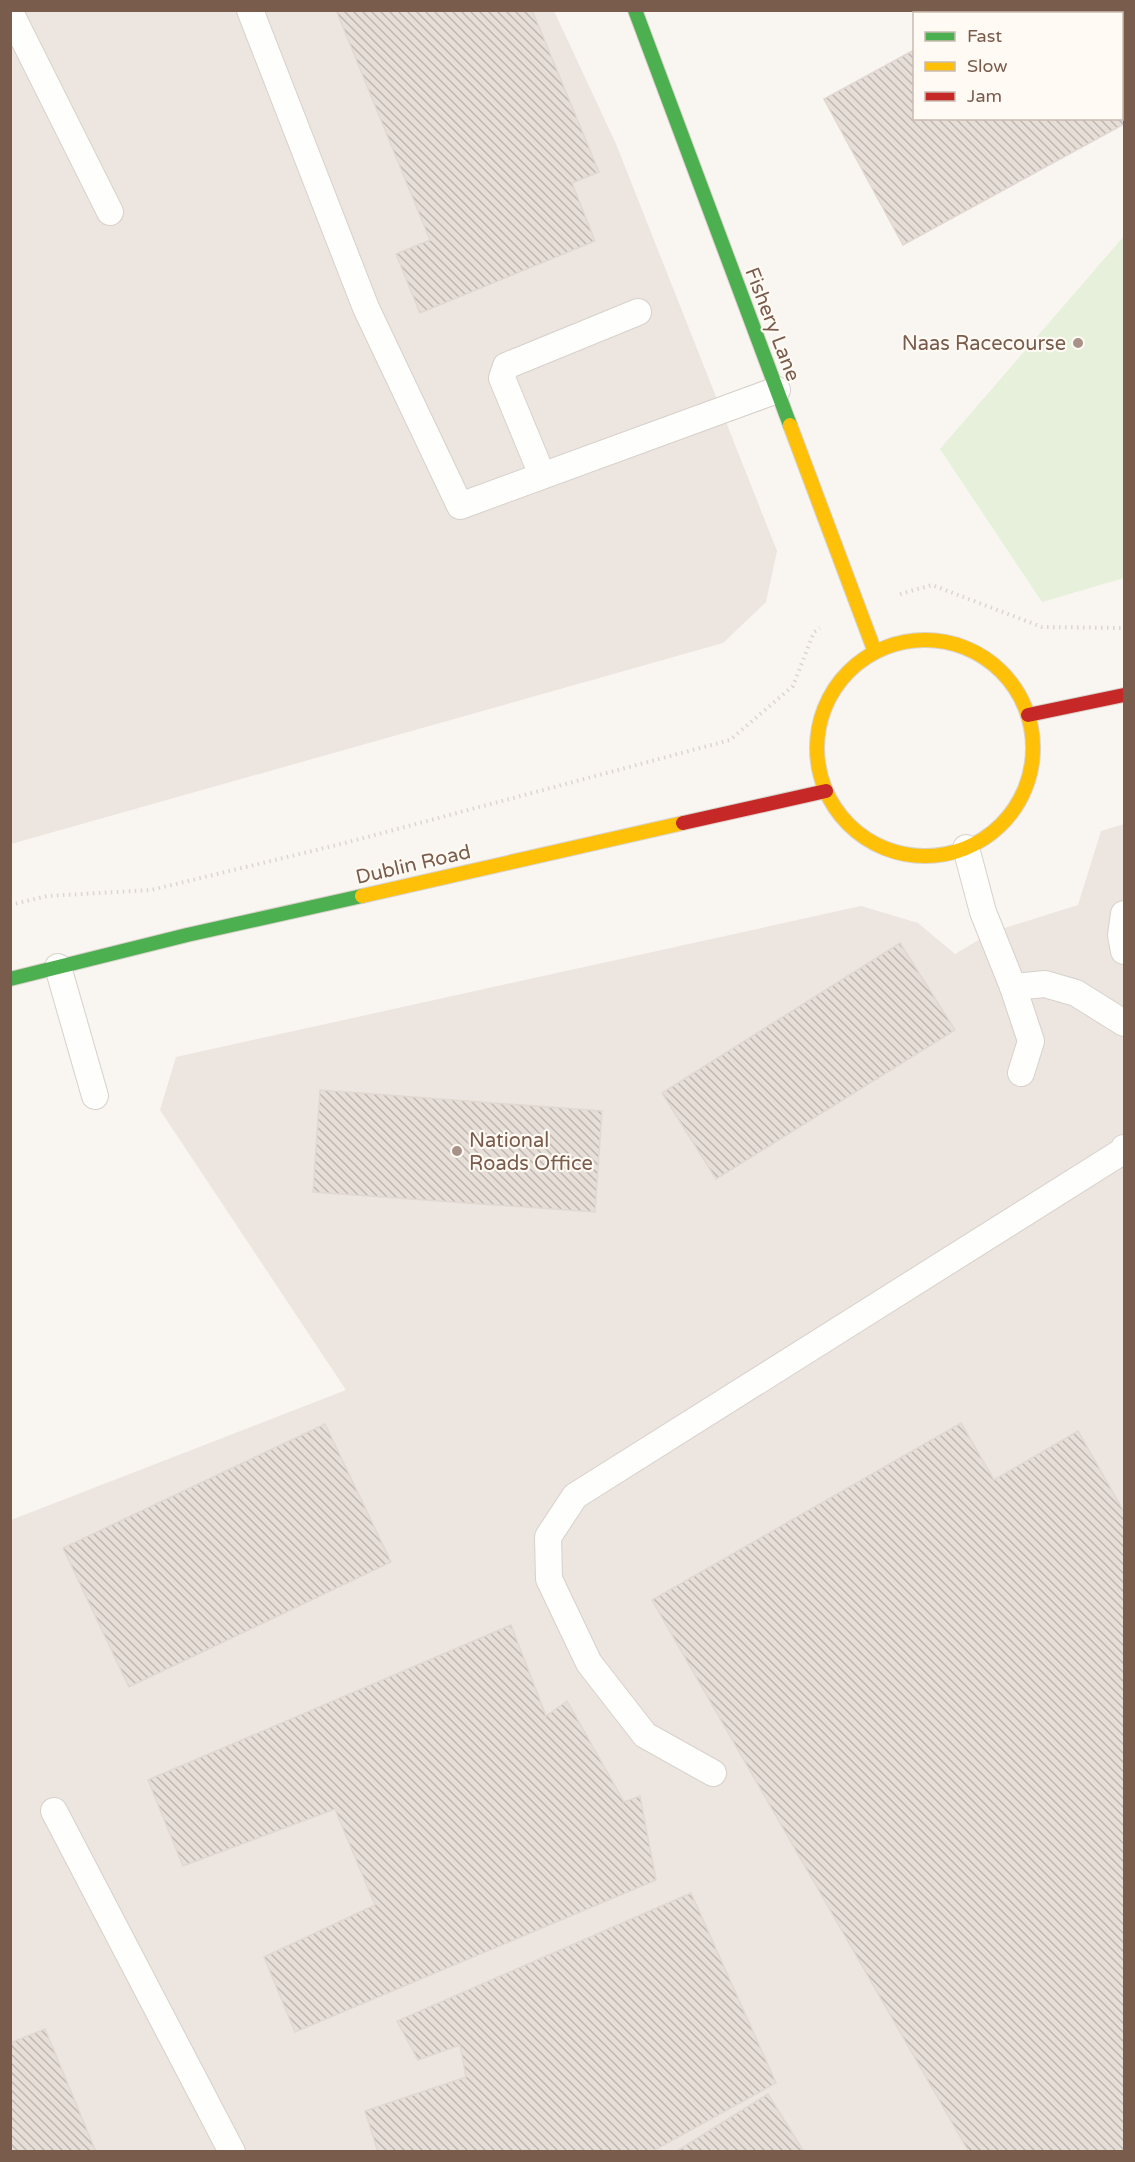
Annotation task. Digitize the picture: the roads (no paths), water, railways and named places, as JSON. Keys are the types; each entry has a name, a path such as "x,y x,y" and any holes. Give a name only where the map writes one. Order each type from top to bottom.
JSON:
{"main road":[{"name":"Fishery Lane","path":"635,10 876,652"},
{"path":"923,640 952,643 979,654 999,669 1016,688 1028,715 1034,748 1031,770 1025,790 1014,810 998,828 983,840 966,848 937,855 906,854 876,844 850,826 836,810 819,771 817,750 822,715 839,682 855,665 876,652 899,643 923,640"},
{"path":"1028,715 1125,695"},
{"name":"Dublin Road","path":"10,979 187,935 826,791"}],"lane":[{"path":"250,10 366,308 460,506 777,390"},
{"path":"10,12 110,212"},
{"path":"542,476 502,378 506,366 638,312"},
{"path":"966,848 983,912 1013,987 1031,1041 1021,1073"},
{"path":"1125,914 1121,935 1125,951"},
{"path":"58,967 95,1096"},
{"path":"1013,987 1045,984 1076,993 1125,1023"},
{"path":"713,1773 645,1735 589,1662 549,1579 548,1537 575,1496 1113,1158 1125,1148"},
{"path":"54,1811 232,2151"}],"place":[{"name":"Naas Racecourse","path":"1078,343"},
{"name":"National Roads Office","path":"457,1151"}]}
